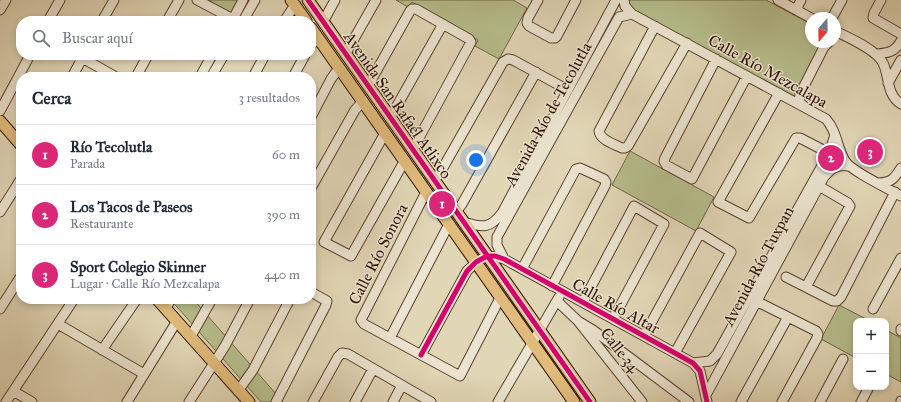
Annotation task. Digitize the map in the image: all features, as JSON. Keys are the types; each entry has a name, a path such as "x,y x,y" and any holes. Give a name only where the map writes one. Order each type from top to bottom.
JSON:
{"main road":[{"name":"Avenida San Rafaél Atlixco","path":"308,0 590,402"},
{"path":"293,2 303,16"},
{"name":"Avenida San Rafaél Atlixco","path":"316,43 340,68 362,102 574,402"},
{"path":"0,121 16,139"},
{"path":"168,304 177,321 248,402"}],"street":[{"path":"0,10 6,0"},
{"path":"51,16 60,0"},
{"path":"105,16 114,0"},
{"path":"170,16 179,0"},
{"path":"198,0 225,16"},
{"path":"234,16 243,0"},
{"path":"246,16 255,0"},
{"path":"323,22 335,0"},
{"path":"346,53 376,0"},
{"path":"538,0 528,18 527,23 529,26 551,38 555,38 557,36 576,0"},
{"name":"Avenida Río de Tecolutla","path":"490,224 496,221 502,213 616,0"},
{"path":"624,0 625,6 632,14"},
{"path":"778,0 805,15"},
{"path":"796,10 801,0"},
{"path":"835,12 842,0"},
{"path":"881,0 873,18 901,34"},
{"path":"286,16 293,2"},
{"path":"368,86 412,9 416,9 469,39 471,44 413,149"},
{"name":"Avenida Río de Tecolutla","path":"497,237 619,17 632,14"},
{"name":"Calle Río Mezcalapa","path":"632,14 826,119 833,128 842,155 848,166"},
{"path":"390,118 443,24"},
{"path":"655,26 599,131 602,138 622,148 628,146 687,43"},
{"path":"841,34 877,54 883,62 890,92 895,100 901,104"},
{"path":"841,38 848,37"},
{"path":"877,54 889,53 894,50 901,41"},
{"path":"806,108 799,102 800,94 823,48"},
{"path":"434,180 440,173 503,62 508,59 513,60 568,90"},
{"path":"716,59 664,158 666,165 692,178 747,76"},
{"path":"21,72 27,60"},
{"path":"74,72 79,60"},
{"path":"88,60 108,72"},
{"path":"139,72 145,60"},
{"path":"203,72 209,60"},
{"path":"214,72 221,60"},
{"path":"256,72 262,60"},
{"path":"296,72 302,60"},
{"path":"888,83 900,66"},
{"path":"316,108 331,79 340,68"},
{"path":"456,212 462,204 536,72"},
{"path":"0,111 16,81"},
{"path":"779,93 718,202 749,218 796,138 800,138 829,153"},
{"path":"316,179 355,110 362,102"},
{"path":"385,133 324,242 351,256 404,160"},
{"name":"Avenida Río Tuxpan","path":"693,364 710,361 717,354 829,153 835,135"},
{"name":"Avenida Río Tuxpan","path":"706,398 818,186 830,169 842,165 848,166"},
{"path":"786,277 833,301 837,301 841,297 898,194 848,166"},
{"path":"522,269 576,169 580,168 604,179 606,186 552,286"},
{"path":"879,183 889,182 895,178 901,168"},
{"path":"806,287 850,206 848,203 818,186"},
{"path":"0,212 16,187"},
{"name":"Calle Río Sonora","path":"426,192 361,320 364,324 460,376 500,298"},
{"path":"583,302 634,206 664,224 613,319"},
{"path":"463,222 483,226 490,224"},
{"path":"390,338 449,224"},
{"path":"490,224 488,230 491,235 497,237 497,245 504,259"},
{"path":"644,336 700,233 731,252 675,353"},
{"path":"421,355 467,271 476,262 487,256"},
{"name":"Calle Río Altar","path":"487,256 495,256 504,259 693,364 700,371 706,398"},
{"path":"873,309 901,258"},
{"path":"0,309 16,284"},
{"path":"502,400 562,291"},
{"path":"276,402 326,304 324,299 316,295"},
{"name":"Calle 34","path":"557,301 578,320 642,402"},
{"path":"756,301 816,331 818,334 782,402"},
{"path":"6,402 71,304"},
{"path":"102,350 133,304"},
{"path":"191,336 209,304"},
{"path":"189,402 225,346 247,304"},
{"path":"238,390 253,370 287,304"},
{"path":"741,402 788,317"},
{"path":"578,320 594,330 690,402"},
{"path":"127,402 177,321"},
{"path":"58,324 144,374"},
{"path":"313,402 338,357 342,353 348,354 431,402"},
{"path":"820,402 843,360"},
{"path":"355,402 373,369"},
{"path":"393,402 402,385"},
{"path":"861,402 867,390"},
{"path":"13,391 32,402"}],"green space":[{"path":"203,0 239,0 230,15"},
{"path":"396,0 513,0 527,8 499,59 475,46 478,40 412,2 408,7"},
{"path":"628,0 766,0 805,21 805,48 823,48 796,98 635,12 629,6"},
{"path":"630,151 714,197 696,231 612,185"},
{"path":"174,304 197,304 283,402 261,402"},
{"path":"839,305 864,318 853,318 853,356 821,339"},
{"path":"889,332 901,338 901,382 889,376"}],"cycle path":[{"path":"308,0 590,402"},
{"path":"487,256 495,256 504,259 693,363 700,371 707,402"},
{"path":"421,355 467,271 476,262 487,256"}],"place":[{"name":"Sport Colegio Skinner","path":"870,152"},
{"name":"Los Tacos de Paseos","path":"831,158"},
{"name":"Río Tecolutla","path":"442,204"}]}
